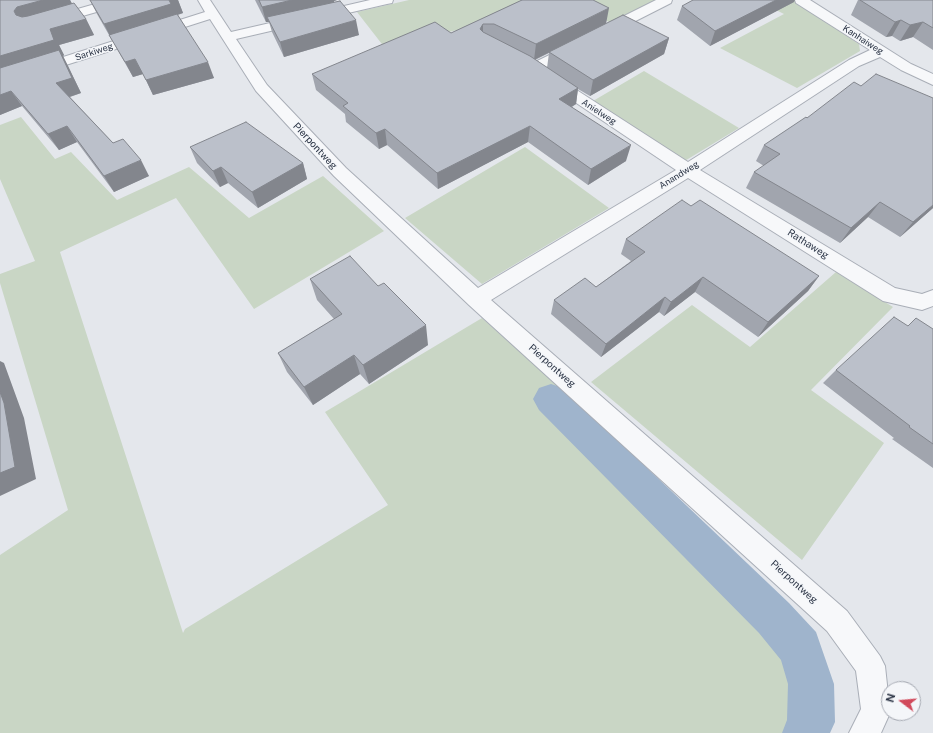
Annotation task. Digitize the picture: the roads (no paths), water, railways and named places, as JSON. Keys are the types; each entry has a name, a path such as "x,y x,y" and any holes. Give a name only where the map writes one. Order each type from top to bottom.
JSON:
{"street":[{"path":"39,24 123,0"},
{"path":"227,37 387,0"},
{"name":"Anielweg","path":"666,0 586,41 528,64 585,104 688,170"},
{"name":"Kanhaiweg","path":"806,1 906,67 931,78"},
{"name":"Pierpontweg","path":"208,7 260,88 340,172 476,299 838,621 870,666 876,710 865,733"},
{"name":"Sarkiweg","path":"0,82 208,7"},
{"name":"Anandweg","path":"476,299 688,170 854,63 881,51"},
{"name":"Rathaweg","path":"688,170 890,295 922,302 933,298"}],"waterway":[{"path":"551,399 774,618 800,648 811,684 811,722 806,733"}]}
